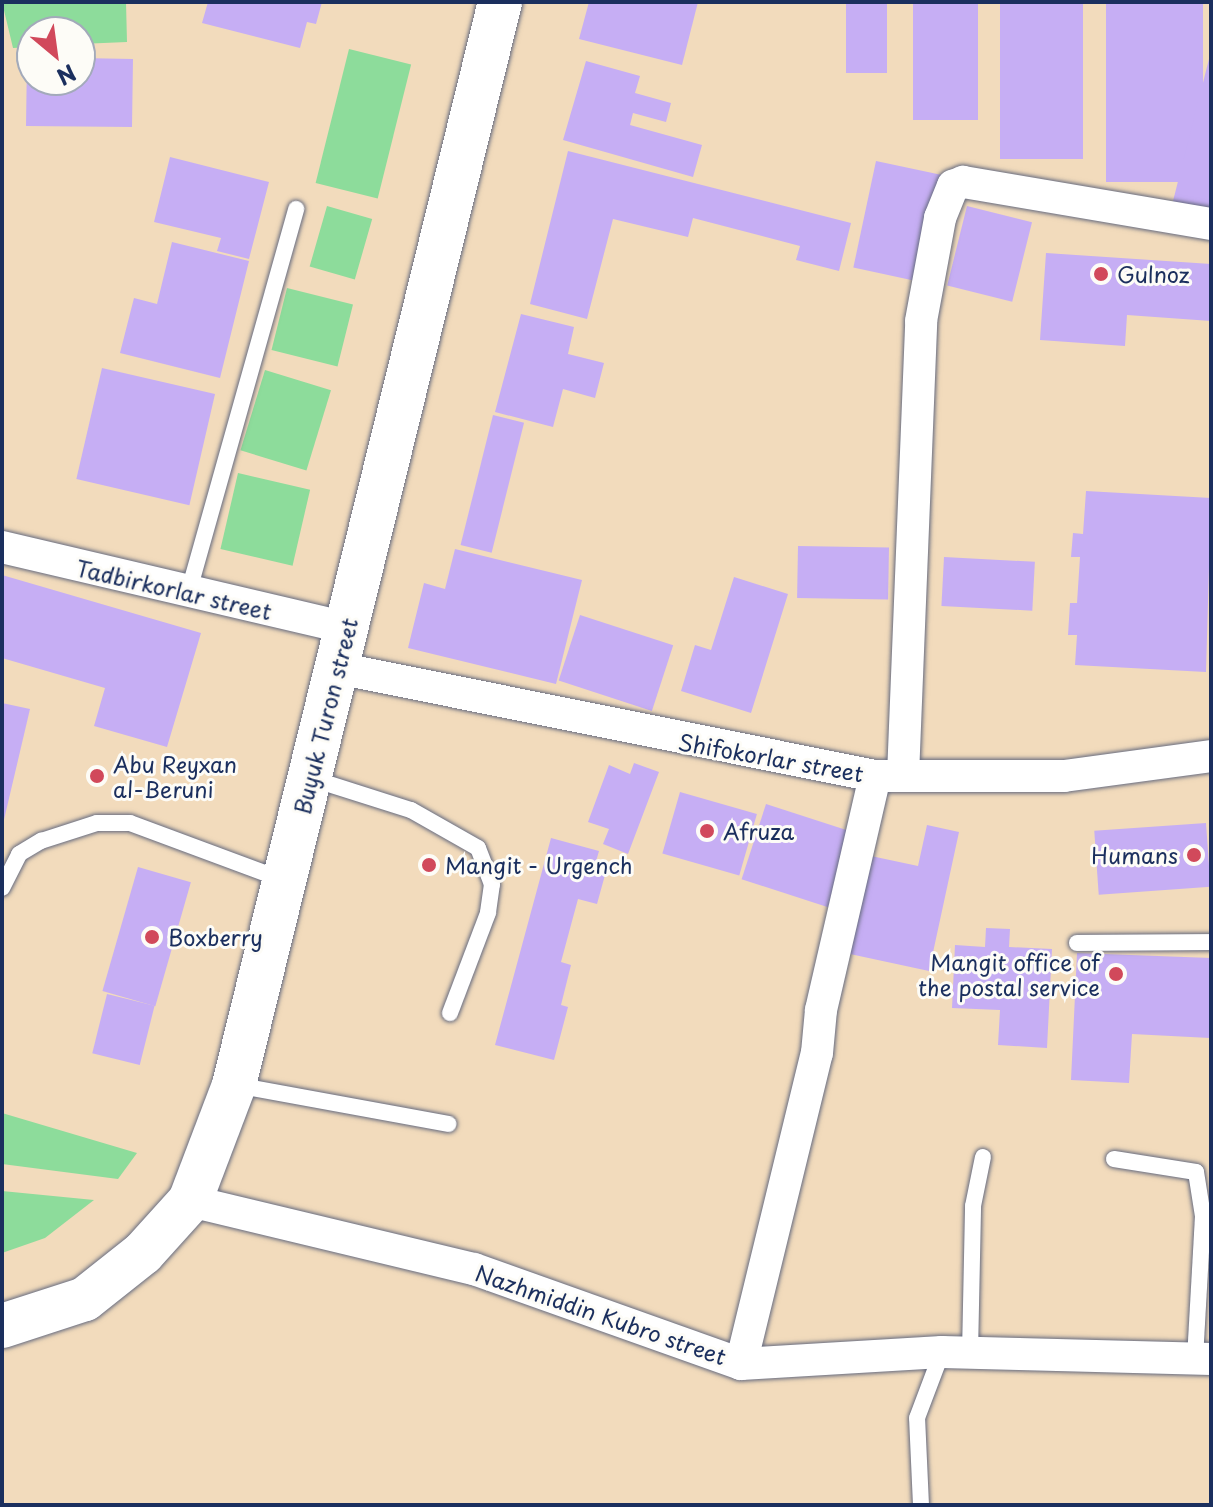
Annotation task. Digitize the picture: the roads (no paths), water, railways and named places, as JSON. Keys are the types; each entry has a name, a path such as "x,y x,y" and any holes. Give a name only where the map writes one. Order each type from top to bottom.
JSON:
{"street":[{"name":"Buyuk Turon street","path":"2,1326 85,1299 143,1253 190,1201 234,1085 500,2"},
{"path":"741,1364 817,1053 821,1010 889,776 921,321 940,218 953,186 963,182 1211,224"},
{"name":"Tadbirkorlar street","path":"2,547 188,594 342,648"},
{"name":"Shifokorlar street","path":"342,648 889,776 1064,776 1211,756"},
{"name":"Nazhmiddin Kubro street","path":"190,1201 474,1269 741,1364 956,1352 1203,1358"}],"lane":[{"path":"188,594 296,209"},
{"path":"310,778 411,810 478,848 492,884 488,913 450,1013"},
{"path":"2,888 19,854 41,841 97,823 130,823 284,881"},
{"path":"1077,943 1211,942"},
{"path":"234,1085 448,1124"},
{"path":"921,1505 917,1418 956,1352 973,1206 983,1157"},
{"path":"1114,1159 1196,1172 1203,1216 1203,1358"}],"place":[{"name":"Gulnoz","path":"1101,274"},
{"name":"Abu Reyxan al-Beruni","path":"97,776"},
{"name":"Afruza","path":"707,831"},
{"name":"Humans","path":"1194,855"},
{"name":"Mangit - Urgench","path":"429,865"},
{"name":"Boxberry","path":"152,937"},
{"name":"Mangit office of the postal service","path":"1116,974"}]}
